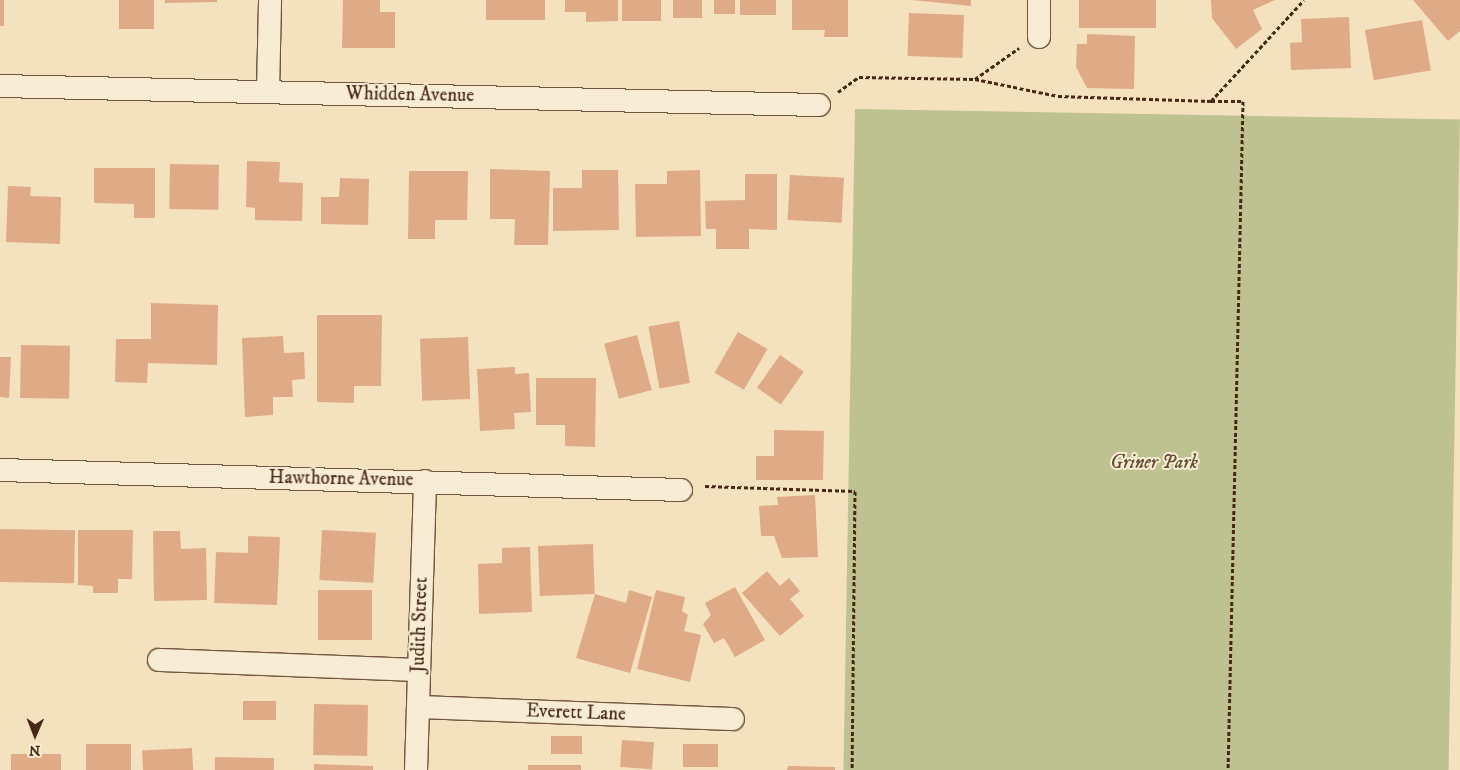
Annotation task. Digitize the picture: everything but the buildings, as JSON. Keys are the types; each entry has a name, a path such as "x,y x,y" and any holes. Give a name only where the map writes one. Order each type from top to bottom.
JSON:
{"street":[{"path":"268,91 270,0"},
{"path":"1039,0 1040,37"},
{"name":"Whidden Avenue","path":"0,86 819,105"},
{"name":"Hawthorne Avenue","path":"0,470 681,490"},
{"name":"Judith Street","path":"416,770 425,481"},
{"path":"159,660 419,670"},
{"name":"Everett Lane","path":"418,707 733,719"}],"path":[{"path":"1210,101 1304,0"},
{"path":"975,79 1014,50 1040,37"},
{"path":"819,105 859,77 975,79 1058,96 1243,102 1228,770"},
{"path":"681,490 716,484 855,491 852,770"}],"green space":[{"name":"Griner Park","path":"855,109 1460,120 1449,770 843,770"}]}
